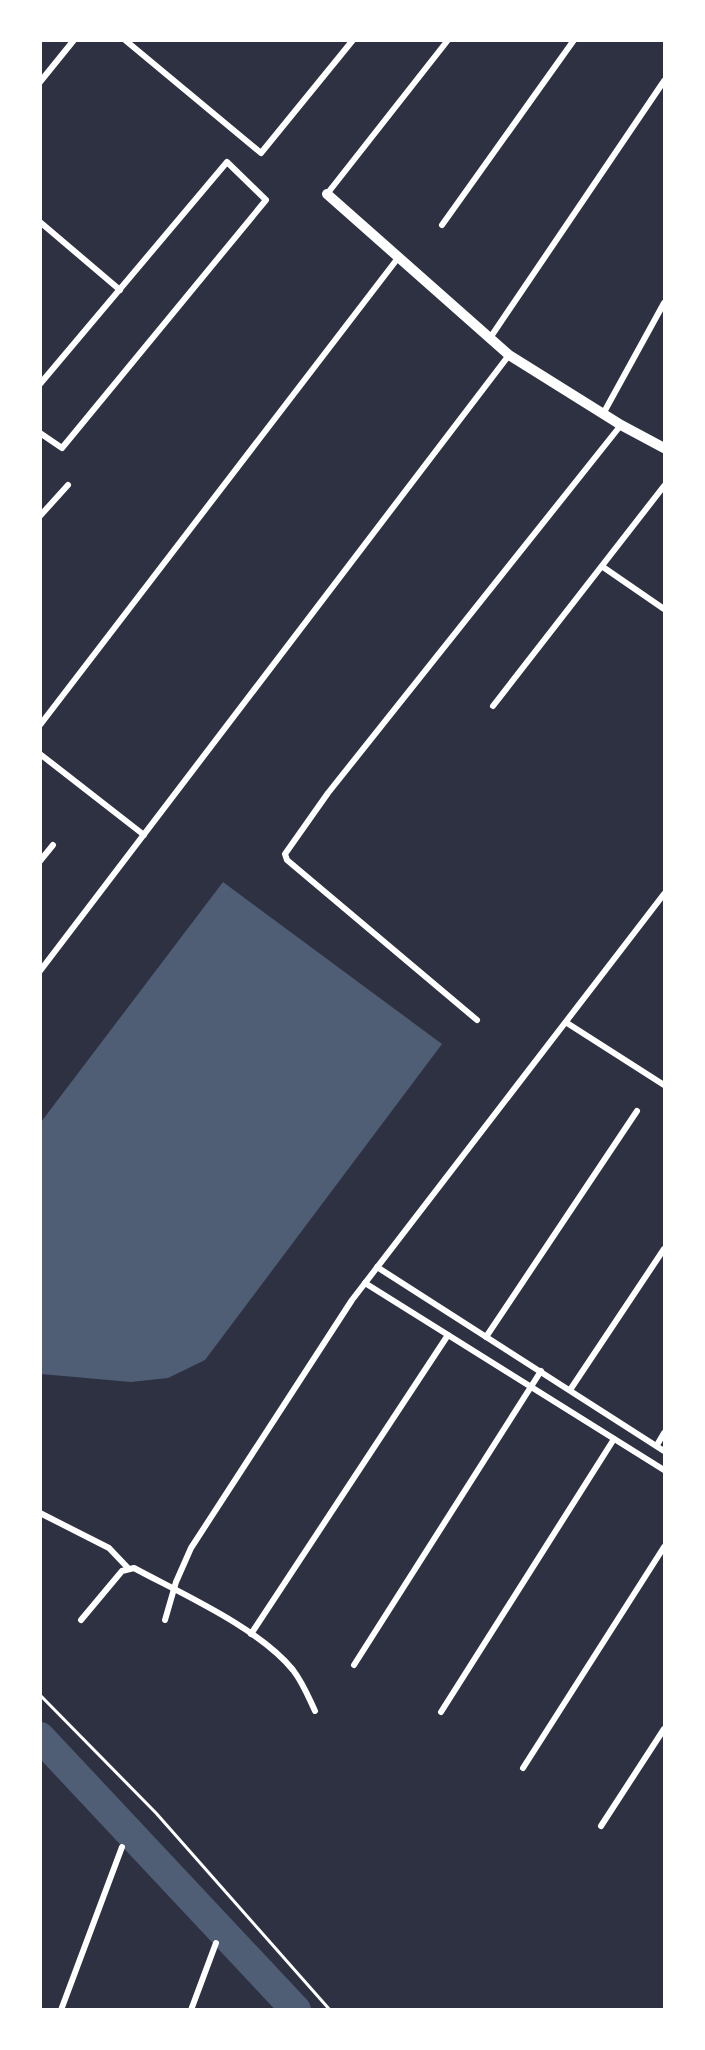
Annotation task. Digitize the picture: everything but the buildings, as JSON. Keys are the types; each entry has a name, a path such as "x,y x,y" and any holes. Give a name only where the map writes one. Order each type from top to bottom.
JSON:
{"street":[{"path":"40,82 74,40"},
{"path":"125,40 261,153 353,40"},
{"path":"448,40 327,194 509,355 621,425 664,448"},
{"path":"442,225 574,40"},
{"path":"490,338 664,81"},
{"path":"40,384 227,162 267,200 62,448 40,433"},
{"path":"40,222 120,290"},
{"path":"40,725 398,258"},
{"path":"603,414 664,303"},
{"path":"40,971 509,355"},
{"path":"477,1020 287,860 285,854 328,793 621,425"},
{"path":"40,516 68,485"},
{"path":"494,706 664,486"},
{"path":"603,567 664,609"},
{"path":"40,754 144,835"},
{"path":"40,861 53,845"},
{"path":"165,1620 191,1548 365,1283 664,894"},
{"path":"567,1023 664,1085"},
{"path":"486,1337 637,1111"},
{"path":"570,1390 664,1249"},
{"path":"377,1268 664,1450"},
{"path":"365,1283 664,1470"},
{"path":"251,1634 448,1335"},
{"path":"354,1665 541,1371"},
{"path":"657,1445 664,1433"},
{"path":"441,1712 614,1439"},
{"path":"40,1513 109,1548 128,1568 134,1568 251,1634 291,1668 304,1686 315,1711"},
{"path":"523,1767 664,1547"},
{"path":"81,1620 128,1568"},
{"path":"601,1826 664,1729"},
{"path":"61,2010 122,1847"},
{"path":"191,2010 216,1943"}],"path":[{"path":"40,1695 171,1829 330,2010"}],"water":[{"path":"223,882 442,1044 205,1360 168,1378 131,1382 41,1374 41,1122"}],"waterway":[{"path":"40,1737 296,2010"}]}
